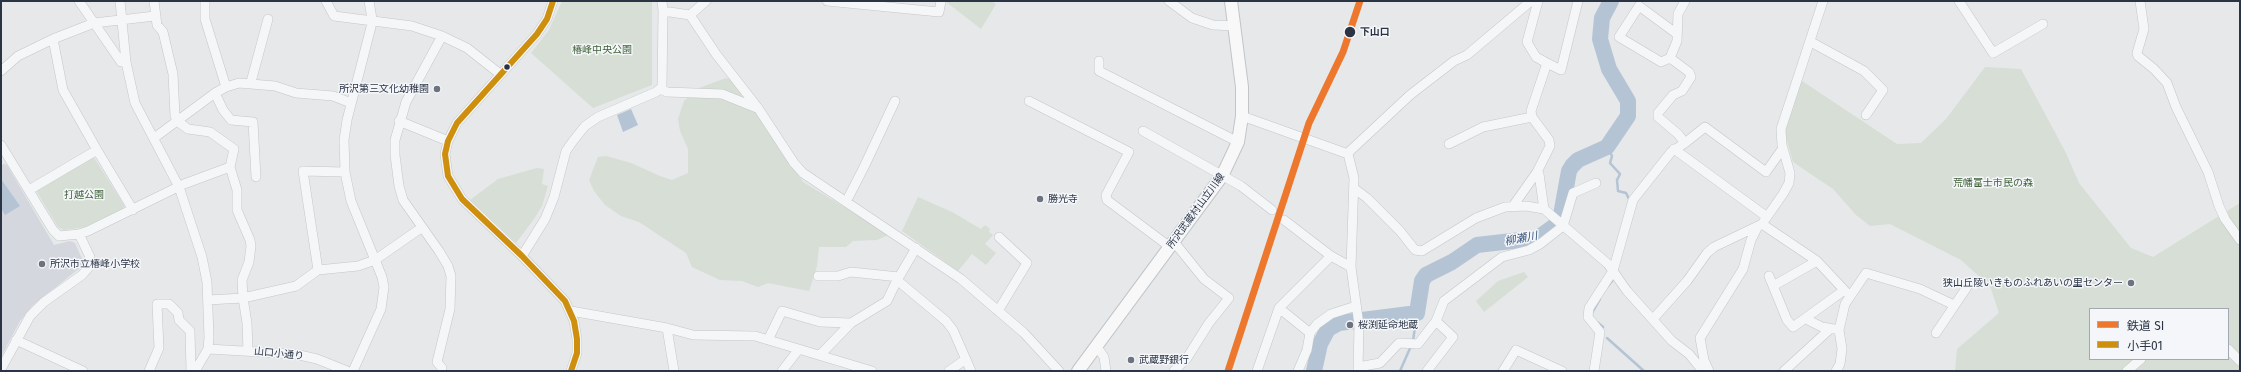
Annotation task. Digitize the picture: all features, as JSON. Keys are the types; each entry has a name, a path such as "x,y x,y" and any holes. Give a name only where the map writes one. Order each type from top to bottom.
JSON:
{"main road":[{"name":"所沢武蔵村山立川線","path":"1078,371 1222,176 1238,142 1242,116 1242,87 1231,1"}],"street":[{"path":"79,1 121,62 126,62"},
{"path":"120,1 126,62 135,103 179,187 202,257 208,300 208,348 195,371"},
{"path":"154,1 157,25 164,32 173,74 175,116 177,121 188,128 210,132 234,149 234,157 230,167 237,190 237,210 250,240 249,262 242,280 242,298 247,323 248,350"},
{"path":"206,1 204,19 226,87"},
{"path":"326,1 334,16 372,19 412,26 442,36 467,48 500,74"},
{"path":"353,371 381,309 383,298 382,277 351,201 345,172 344,140 372,19 369,1"},
{"path":"553,1 547,19 537,34 464,113 448,141 446,166 453,188 470,209 522,256 559,293 571,311 578,339 577,353 571,371"},
{"path":"522,256 545,219 554,197 566,151 572,140 585,126 598,117 660,89 662,85 664,11 662,1"},
{"path":"690,15 706,1"},
{"path":"827,1 938,12 941,1"},
{"path":"1169,1 1192,18 1213,25 1235,26"},
{"path":"1348,154 1410,95 1454,61 1467,55 1531,1"},
{"path":"1538,1 1526,42 1536,57 1561,70 1578,1"},
{"path":"1677,34 1639,6 1619,37 1661,62 1670,58 1677,41 1678,14 1685,1"},
{"path":"1709,371 1704,360 1700,338 1743,269 1751,240 1762,222 1776,206 1789,183 1790,173 1783,148 1781,129 1811,42 1823,1"},
{"path":"1959,1 1993,53 2043,24"},
{"path":"2140,1 2144,29 2137,53 2138,56 2154,69 2167,84 2176,107 2208,172 2222,212 2240,240"},
{"path":"664,11 690,15 716,54 758,108 794,163 816,183 961,279 1024,333 1059,371"},
{"path":"1,71 18,56 53,39 94,23 155,16"},
{"path":"251,82 268,19"},
{"path":"442,36 406,102 399,121 395,140 395,155 399,186 404,200 421,228 442,256 451,276 450,309 437,362 442,368"},
{"path":"53,39 63,90 133,210"},
{"path":"1811,42 1864,70 1883,90 1866,115"},
{"path":"1670,58 1689,72 1691,77 1682,91 1673,95 1658,113 1658,117 1678,134 1685,143"},
{"path":"1099,62 1098,71 1238,142"},
{"path":"1513,206 1537,172 1550,146 1549,140 1532,117 1531,111 1546,63"},
{"path":"154,138 215,93 226,87 251,82 275,86 296,93 332,96 352,103"},
{"path":"660,89 667,92 722,94 758,108"},
{"path":"215,93 223,110 231,120 253,122 256,177"},
{"path":"846,202 895,101"},
{"path":"1029,101 1129,152 1106,195 1106,200 1172,245 1204,279 1229,298 1209,323 1187,358 1174,371"},
{"path":"1242,116 1348,154"},
{"path":"1449,144 1483,127 1532,117"},
{"path":"399,121 448,141"},
{"path":"1594,371 1600,332 1588,317 1589,308 1613,271 1633,200 1674,149 1685,143 1705,127 1766,172 1783,148"},
{"path":"1143,132 1241,186 1272,210"},
{"path":"1,144 5,160 29,190 52,230 59,236 79,234 133,210 179,187 230,167"},
{"path":"1674,149 1762,222 1817,261 1847,292"},
{"path":"29,190 97,150"},
{"path":"1348,154 1352,166 1355,189 1351,267 1359,325 1358,369 1380,363 1399,343 1412,344 1436,321 1444,301 1502,257 1529,250 1540,244 1561,224 1573,193 1596,183"},
{"path":"318,270 303,170 345,172"},
{"path":"1537,172 1539,174 1548,212"},
{"path":"1355,189 1367,198 1415,250 1422,251 1476,218 1505,207 1536,207 1548,212 1596,253 1613,271 1627,291 1672,341 1689,354 1703,371"},
{"path":"1284,220 1331,256 1351,267"},
{"path":"1653,319 1687,281 1707,253 1714,247 1762,222"},
{"path":"208,300 242,298 296,286 318,270 358,266 375,260 421,228"},
{"path":"1,369 26,322 37,309 82,275 89,267 90,257 79,234"},
{"path":"998,311 1027,263 999,237"},
{"path":"820,355 852,323 887,301 916,248"},
{"path":"1257,371 1279,308 1331,256"},
{"path":"1773,286 1817,261"},
{"path":"818,276 838,276 851,272 898,279 946,321 957,337 971,371"},
{"path":"1769,276 1788,320 1793,327 1847,292 1866,273 1920,289 1954,305"},
{"path":"1936,333 1967,287"},
{"path":"1791,369 1835,329 1845,304 1847,292"},
{"path":"149,371 159,348 157,304 169,304 178,313 179,320 190,331 191,371"},
{"path":"1279,308 1310,333"},
{"path":"1298,371 1307,350 1310,333 1318,324 1331,314 1357,310"},
{"path":"571,311 667,328 693,335 755,336 872,371"},
{"path":"768,340 782,311 820,322 852,323"},
{"path":"1806,319 1835,329"},
{"path":"1428,371 1452,337 1436,321"},
{"path":"667,328 674,371"},
{"path":"1835,329 1842,349 1840,364 1836,371"},
{"path":"16,340 83,371"},
{"path":"1097,347 1104,357 1106,371"},
{"name":"山口小通り","path":"208,348 295,354 318,359 343,370"},
{"path":"782,371 799,349"},
{"path":"1503,371 1516,350 1562,371"},
{"path":"2229,350 2240,361"},
{"path":"949,371 966,359"},
{"path":"2126,371 2140,360"}],"shaded area":[{"name":"所沢市立椿峰小学校","path":"1,165 7,165 54,245 70,241 75,243 83,261 81,267 32,306 20,321 1,357"}],"green space":[{"name":"椿峰中央公園","path":"562,1 652,1 652,85 593,108 531,53 549,30"},
{"path":"945,1 991,1 996,4 981,29"},
{"name":"荒幡富士市民の森","path":"1985,67 2021,69 2066,153 2079,183 2131,248 2153,257 2240,203 2240,371 1955,371 1957,349 1999,313 1990,286 1961,260 1890,224 1870,226 1856,215 1833,189 1793,162 1784,130 1799,79 1897,144 1921,143 1946,119"},
{"path":"726,78 738,81 803,182 854,213 893,233 877,240 853,241 846,247 819,247 817,266 809,291 768,283 758,287 742,281 720,280 692,267 686,253 639,222 621,216 605,205 594,191 589,180 598,157 606,156 631,163 672,180 688,173 688,149 680,131 678,119 684,101 699,88"},
{"name":"打越公園","path":"93,156 124,205 124,208 85,227 64,230 58,227 37,192 39,188"},
{"path":"537,168 544,169 542,184 548,186 542,206 516,243 470,200 498,179"},
{"path":"918,197 952,212 981,229 985,225 990,229 989,232 993,235 985,244 996,253 986,265 972,254 958,271 902,231"},
{"path":"1524,272 1528,277 1484,312 1476,301 1498,281"}],"water":[{"path":"631,109 638,125 623,132 617,115"},
{"path":"1,179 20,206 5,215 1,208"}],"waterway":[{"name":"柳瀬川","path":"1314,371 1320,344 1328,329 1339,323 1417,313 1422,281 1426,275 1452,262 1477,245 1538,238 1556,225 1561,215 1569,171 1572,166 1578,160 1607,147 1628,116 1628,101 1609,69 1600,39 1602,18 1611,1"},
{"path":"1607,147 1612,156 1610,163 1620,174 1617,180 1618,191 1626,193 1630,201"},
{"path":"1608,286 1612,281"},
{"path":"1592,313 1600,299"},
{"path":"1413,341 1417,313"},
{"path":"1597,322 1603,327"},
{"path":"1607,338 1644,371"},
{"path":"1400,371 1411,346"}],"rail line":[{"name":"SI","path":"1228,371 1309,123 1343,52 1360,1"}],"transit line":[{"name":"小手01","path":"553,1 547,19 537,34 457,123 448,141 445,154 448,176 462,199 522,256 565,301 574,321 577,339 577,353 571,371"}],"place":[{"name":"下山口","path":"1350,32"},
{"name":"所沢第三文化幼稚園","path":"437,89"},
{"name":"勝光寺","path":"1040,199"},
{"name":"所沢市立椿峰小学校","path":"42,264"},
{"name":"狭山丘陵いきものふれあいの里センター","path":"2131,283"},
{"name":"桜渕延命地蔵","path":"1350,325"},
{"name":"武蔵野銀行","path":"1131,360"}]}
